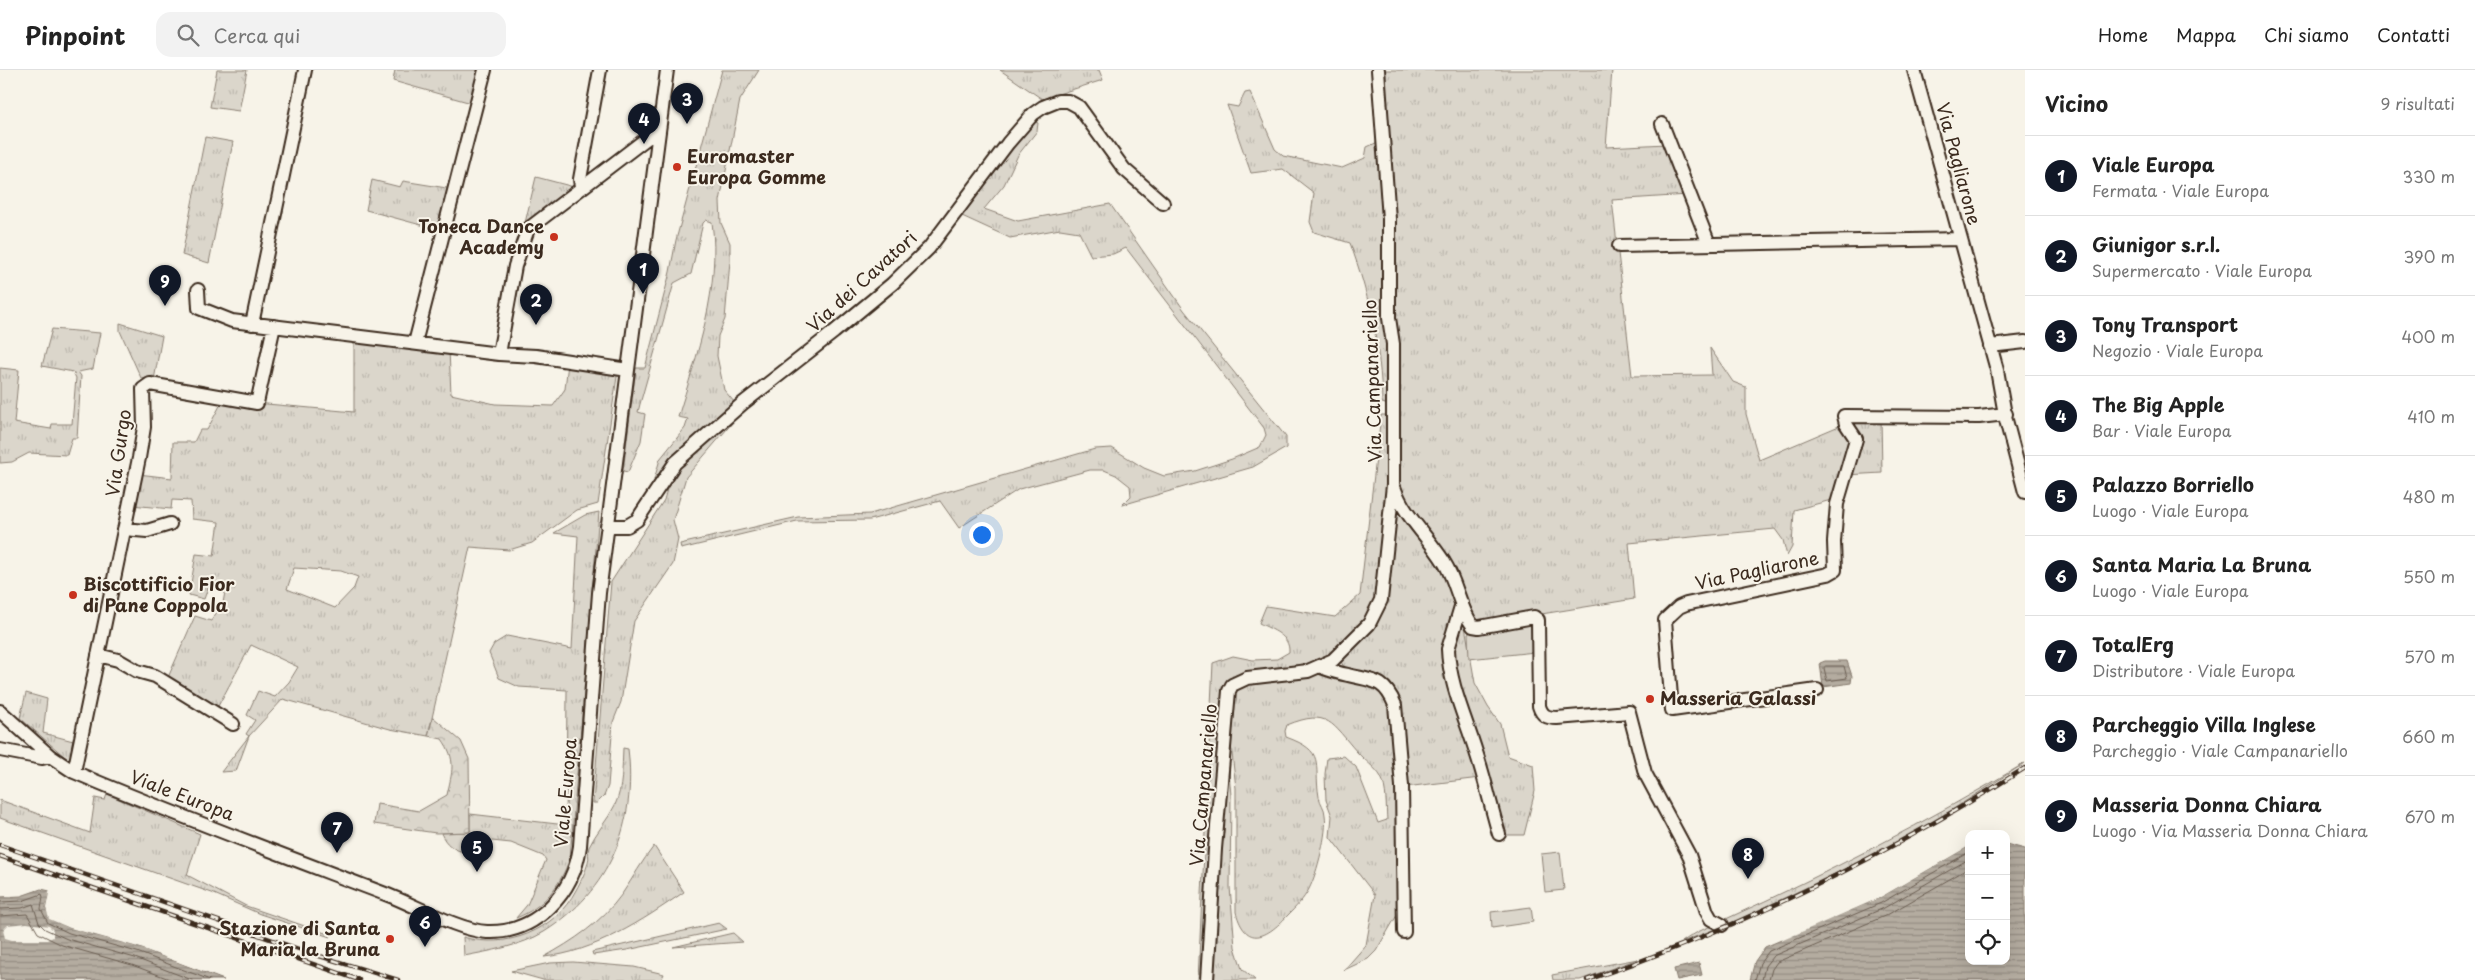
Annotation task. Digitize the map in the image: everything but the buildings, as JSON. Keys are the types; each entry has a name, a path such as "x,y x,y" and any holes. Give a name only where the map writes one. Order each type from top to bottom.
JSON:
{"street":[{"path":"252,324 305,70"},
{"path":"414,343 485,70"},
{"path":"581,187 580,179 600,70"},
{"name":"Viale Europa","path":"0,711 50,756 74,772 472,930 488,932 511,929 527,924 550,908 565,889 580,853 599,593 667,70"},
{"name":"Via Campanariello","path":"1207,980 1215,849 1229,691 1237,681 1247,678 1294,674 1321,666 1343,652 1369,624 1381,600 1393,485 1393,344 1388,304 1389,219 1378,70"},
{"name":"Via Pagliarone","path":"1914,70 1990,346 2025,492"},
{"name":"Via dei Cavatori","path":"607,526 627,526 637,520 674,463 742,404 892,284 929,248 1008,143 1033,114 1042,107 1058,101 1068,101 1079,107 1124,169 1163,203"},
{"path":"1662,124 1709,244"},
{"path":"499,354 515,266 524,236 535,222 659,128"},
{"name":"Via Pagliarone","path":"1619,246 1960,239"},
{"path":"198,290 198,304 202,310 219,318 252,324 499,354 536,356 628,370"},
{"name":"Via Gurgo","path":"74,772 144,427 143,389 150,384 257,403 274,326"},
{"path":"1990,346 2025,342"},
{"name":"Via Pagliarone","path":"1817,690 1672,710 1665,620 1679,607 1686,604 1828,574 1835,570 1834,542 1837,504 1856,439 1846,424 1844,416 1979,417 2006,414"},
{"path":"1393,485 1405,510 1444,561 1456,582 1462,603 1473,626 1479,627 1534,617 1538,620 1539,706 1541,713 1548,718 1557,718 1630,712 1645,774 1689,855 1707,912 1711,919 1722,925"},
{"path":"124,529 147,531 170,524"},
{"path":"1462,603 1448,649 1448,657 1454,685 1480,763 1499,834"},
{"path":"98,655 118,660 137,671 155,676 233,724"},
{"path":"1321,666 1346,675 1376,680 1392,695 1396,705 1402,786 1404,932"},
{"path":"0,750 42,758 50,756"}],"green space":[{"path":"217,70 247,70 239,111 210,107"},
{"path":"395,70 483,70 475,104 393,81"},
{"path":"722,70 759,70 740,100 720,201 721,223 730,243 730,261 725,319 718,336 717,356 724,390 735,403 669,460 654,480 660,459 685,428 688,419 678,417 706,321 713,271 714,246 712,222 706,220 703,223 691,274 674,283 638,412 645,414 641,441 628,472 623,471 636,368 645,368 670,272 676,240"},
{"path":"1000,70 1099,70 1103,80 1042,99"},
{"path":"1381,70 1612,70 1606,147 1667,144 1688,195 1612,200 1632,376 1712,375 1710,348 1733,382 1746,387 1746,414 1759,460 1839,426 1840,417 1852,438 1835,499 1794,510 1792,547 1787,556 1783,540 1775,529 1629,543 1634,599 1480,624 1475,622 1407,506 1396,479 1392,316"},
{"path":"1250,92 1275,149 1283,156 1342,168 1365,158 1367,147 1378,142 1385,218 1387,399 1385,404 1382,403 1379,362 1373,322 1363,282 1350,243 1314,232 1310,222 1314,193 1283,169 1251,173 1227,105 1238,107 1245,93"},
{"path":"1033,121 1038,123 1037,131 1018,155 1004,185 984,209 1018,221 1110,204 1184,310 1286,437 1286,448 1253,467 1122,505 1131,496 1130,486 1116,475 1104,470 1090,470 1019,489 959,528 940,501 870,520 797,521 681,549 680,544 798,517 870,514 1095,449 1112,448 1144,468 1164,476 1195,471 1232,459 1260,447 1266,435 1264,428 1126,248 1113,254 1091,256 1079,232 1060,229 1010,238 962,216"},
{"path":"205,137 233,142 209,263 182,255"},
{"path":"536,177 574,187 525,223"},
{"path":"372,180 400,187 403,181 453,189 443,231 366,210"},
{"path":"120,323 162,336 154,380 141,378 120,331"},
{"path":"52,329 100,333 93,369 78,372 81,376 77,438 72,438 67,455 29,453 12,462 0,463 0,368 19,370 14,423 51,429 52,424 72,424 76,378 73,372 42,366"},
{"path":"354,338 449,350 451,394 495,404 553,406 565,389 568,363 618,370 598,504 577,510 532,543 509,550 470,547 428,736 390,729 283,699 249,736 246,734 255,720 247,715 258,691 275,697 289,682 298,667 251,645 216,710 166,682 195,616 211,621 223,603 225,592 208,588 204,599 189,595 196,554 214,556 219,522 192,519 191,501 172,500 171,509 132,505 138,474 172,478 173,442 194,442 200,430 207,430 223,400 354,412","holes":["294,568 341,571 358,577 354,588 335,608 287,589"]},
{"path":"739,415 686,477 673,520 678,539 673,564 634,621 621,702 613,722 608,786 604,796 597,803 593,803 611,582 664,500 670,478 682,464"},
{"path":"1381,415 1387,415 1388,421 1388,497 1376,605 1360,628 1335,653 1315,665 1236,678 1205,980 1198,980 1213,663 1233,656 1253,660 1277,659 1289,652 1287,641 1283,637 1259,623 1266,606 1335,617 1360,595"},
{"path":"1881,417 1882,473 1846,475 1857,445 1846,420"},
{"path":"1399,510 1446,572 1457,598 1443,651 1480,778 1405,787 1386,682 1347,669 1340,659 1373,622 1396,511"},
{"path":"599,512 570,858 561,878 543,902 516,918 527,905 546,860 543,856 511,843 492,841 478,855 466,853 451,847 441,833 470,832 470,814 566,825 567,690 519,687 499,678 489,653 494,644 507,636 572,649 578,536 554,533 585,515"},
{"path":"1463,615 1475,683 1500,724 1508,756 1533,765 1535,791 1524,835 1501,835 1468,720 1451,654"},
{"path":"1533,623 1535,652 1469,659 1468,633"},
{"path":"1318,671 1365,682 1389,695 1398,757 1400,910 1376,951 1368,959 1344,970 1366,945 1375,895 1330,837 1332,816 1326,800 1325,774 1327,758 1344,756 1356,767 1378,823 1387,820 1386,798 1383,782 1379,774 1328,722 1312,718 1301,720 1287,725 1285,731 1286,737 1299,742 1313,753 1317,767 1319,797 1325,812 1326,822 1321,852 1309,889 1290,913 1265,934 1251,935 1245,931 1240,924 1236,912 1236,788 1230,736 1235,689 1244,683"},
{"path":"26,693 47,699 43,733 77,742 72,763 20,718"},
{"path":"433,717 461,741 469,759 470,832 436,833 374,824 377,804 419,811 447,795 452,773 450,753 442,739 428,736"},
{"path":"249,736 236,771 221,772"},
{"path":"1227,746 1231,796 1230,887 1235,947 1242,969 1255,980 1210,980"},
{"path":"623,748 628,749 630,777 623,829 614,853 602,876 586,897 567,915 535,937 505,947 464,956 463,937 496,941 528,934 556,916 567,904 585,872 589,860 589,847 618,798 622,777"},
{"path":"2025,763 1927,826 1843,870 1736,921 1682,942 1703,929 1727,923 1726,919 1877,845"},
{"path":"107,794 200,834 187,875 246,906 331,935 330,937 260,914 212,893 0,818 0,800 90,833 95,798 105,800"},
{"path":"654,846 684,892 652,914 600,942 563,954 544,957 596,922 614,904"},
{"path":"1560,852 1564,890 1545,892 1541,854"},
{"path":"1531,907 1533,922 1492,928 1491,912"},
{"path":"719,923 727,929 627,950 593,955 592,952"},
{"path":"733,933 743,942 673,947"},
{"path":"1638,959 1580,980 1553,980 1552,975"},
{"path":"573,962 634,967 664,974 661,980 543,980 511,971 550,963"}],"water":[{"path":"1825,661 1847,661 1852,676 1851,683 1823,687 1820,663"},
{"path":"2010,845 2025,849 2025,980 1750,980 1755,961 1765,947 1879,898 1965,848 1965,965 2010,965"},
{"path":"41,889 50,891 46,908 50,919 70,928 138,947 224,980 0,980 0,897 21,896"},
{"path":"1699,963 1702,975 1677,980 1674,969"}],"pier":[{"path":"1965,846 1965,848 1879,898 1781,941 1782,937 1878,896"},
{"path":"50,888 53,891 48,907 51,917 71,926 139,945 226,980 138,947 70,928 49,919 46,908"},
{"path":"27,923 49,926 53,930 53,937 47,940 12,940 5,938 3,930 8,925"}],"railway":[{"path":"1587,980 1645,960 1701,937 1812,887 1920,831 2025,768"},
{"path":"0,845 313,954 398,980"},
{"path":"0,856 359,980"}],"place":[{"name":"Tony Transport","path":"687,124"},
{"name":"The Big Apple","path":"644,144"},
{"name":"Euromaster Europa Gomme","path":"677,167"},
{"name":"Toneca Dance Academy","path":"554,237"},
{"name":"Viale Europa","path":"643,294"},
{"name":"Masseria Donna Chiara","path":"165,306"},
{"name":"Giunigor s.r.l.","path":"536,325"},
{"name":"Biscottificio Fior di Pane Coppola","path":"73,595"},
{"name":"Masseria Galassi","path":"1650,699"},
{"name":"TotalErg","path":"337,853"},
{"name":"Palazzo Borriello","path":"477,872"},
{"name":"Parcheggio Villa Inglese","path":"1748,879"},
{"name":"Stazione di Santa Maria la Bruna","path":"390,939"},
{"name":"Santa Maria La Bruna","path":"425,947"}]}
